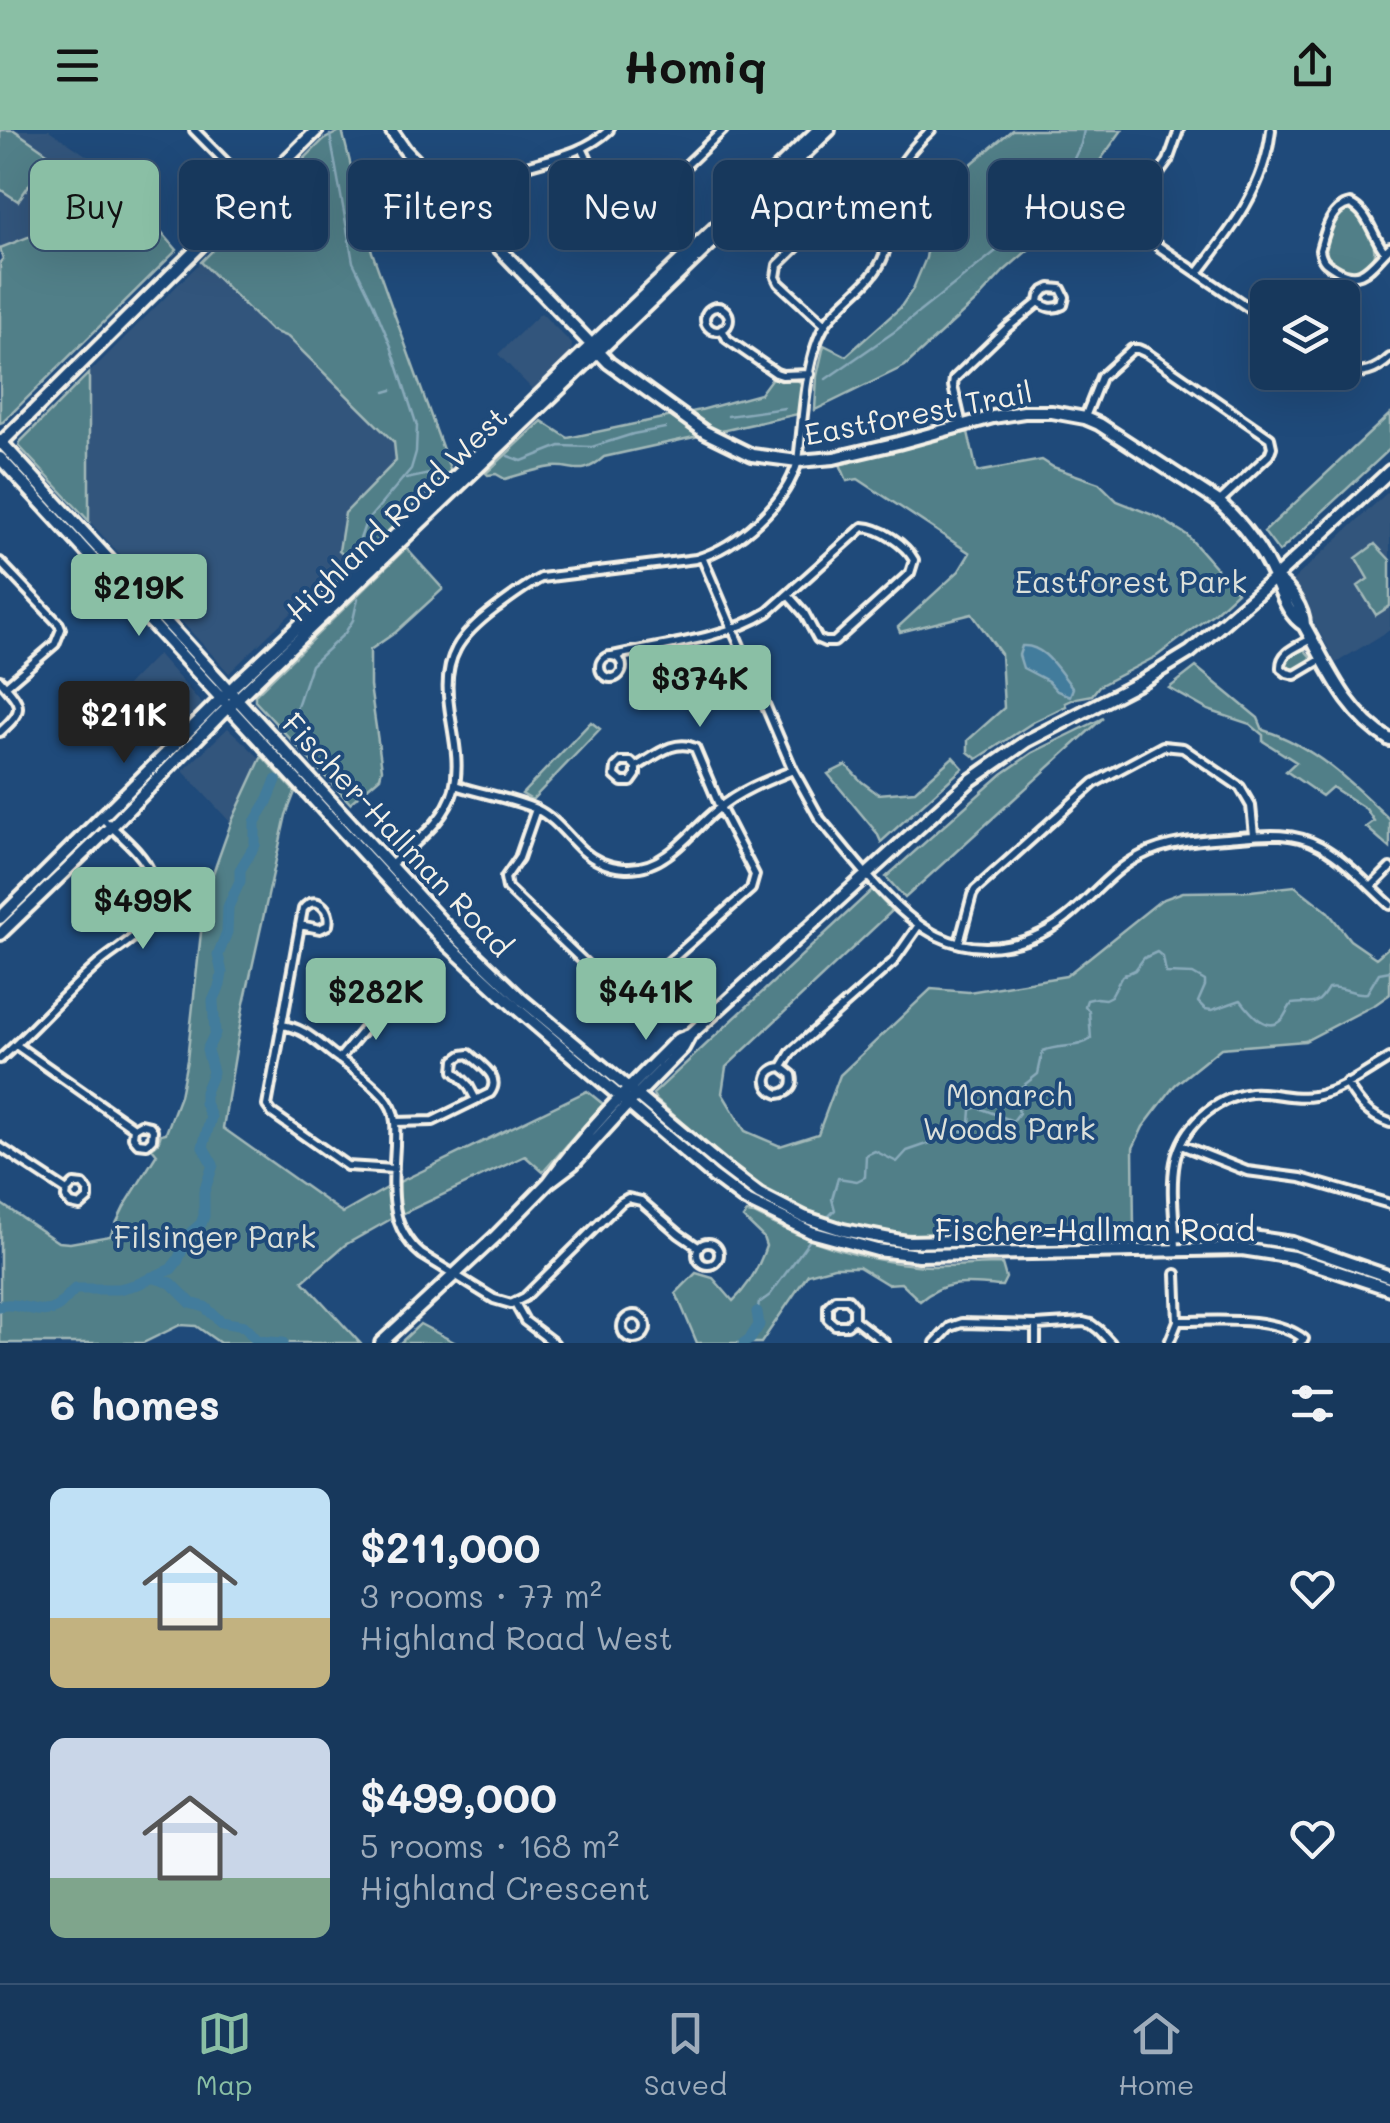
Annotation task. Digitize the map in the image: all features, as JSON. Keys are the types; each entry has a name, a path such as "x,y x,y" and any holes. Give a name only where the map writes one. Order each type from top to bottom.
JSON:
{"main road":[{"path":"286,160 316,130"},
{"name":"Eastforest Trail","path":"391,130 414,160"},
{"name":"Highland Road West","path":"595,349 818,130"},
{"name":"Highland Road West","path":"0,918 381,549 829,130"},
{"path":"0,442 194,250"},
{"name":"Eastforest Trail","path":"500,250 620,373 705,432 752,455 798,461 834,458 1024,412 1084,418 1112,432 1219,502 1243,526 1350,706 1373,730 1390,740"},
{"name":"Fischer-Hallman Road","path":"0,442 444,940 623,1101 745,1200 878,1250 919,1254 1242,1249 1292,1257 1390,1290"},
{"name":"Fischer-Hallman Road","path":"0,458 450,930 521,999 744,1184 801,1221"},
{"path":"381,1343 574,1163 623,1101 684,1048 690,1036 972,780 1027,741 1176,662 1205,641 1390,471"},
{"name":"Highland Road West","path":"0,934 111,827 229,698"},
{"name":"Fischer-Hallman Road","path":"839,1235 925,1243 1238,1235 1292,1243 1390,1277"}],"street":[{"path":"194,130 224,160"},
{"path":"529,166 582,148 609,130"},
{"path":"582,148 614,201 633,210 644,206 723,130"},
{"path":"905,160 931,130"},
{"path":"1180,130 1168,162 1134,208 1131,219 1139,233 1250,309"},
{"path":"1198,273 1248,204 1266,160 1272,130"},
{"path":"1350,204 1361,209 1378,244 1388,249 1362,274 1352,277 1324,262 1320,250 1334,212 1350,204"},
{"path":"793,250 778,265 776,277 825,325"},
{"path":"390,866 436,822 453,794 456,756 447,678 459,643 476,623 541,578 702,557 725,548 776,502 787,488 798,461 810,374 825,325 871,277 885,250"},
{"path":"962,425 954,379 1039,302"},
{"path":"722,330 727,340 782,376 810,374"},
{"path":"1084,418 1100,377 1132,349 1147,354 1268,435 1272,442 1269,455 1219,502"},
{"path":"1360,373 1390,358"},
{"path":"612,656 734,630 768,612 863,527 879,531 908,550 914,560 910,573 834,642 818,638 788,595"},
{"path":"702,557 793,770 820,819 906,914 940,938 988,948 1023,942 1069,916 1120,868 1143,854 1186,842 1254,835 1276,834 1311,842 1332,854 1390,905"},
{"path":"0,562 61,629 55,644 3,683 20,707 19,714 0,732"},
{"path":"1312,639 1284,654 1281,668 1295,675 1323,659"},
{"path":"536,809 519,858 505,878 508,888 611,988 625,993 640,988 751,888 754,875 692,746 677,744 636,768"},
{"path":"959,943 975,890 1094,783 1162,746 1183,748 1240,786 1251,806 1254,835"},
{"path":"455,785 536,809 591,856 610,865 630,868 653,864 668,855 720,807 793,770"},
{"path":"0,1059 97,964 141,930 148,919 155,891 152,876 142,858 102,817"},
{"path":"1371,887 1390,868"},
{"path":"300,925 320,930 328,926 328,910 313,902 306,904 300,925 267,1102 270,1110 347,1166 394,1169"},
{"path":"782,1067 792,1075 792,1085 778,1094 768,1088 766,1078 771,1070 782,1067 792,1052 894,962 919,926"},
{"path":"340,1059 385,1004"},
{"path":"281,1025 300,1029 386,1098 396,1122 393,1198 404,1236 420,1254 494,1299 505,1303 525,1297 628,1198 641,1201 698,1247"},
{"path":"16,1045 134,1128"},
{"path":"396,1122 433,1121 490,1094 495,1083 493,1077 469,1054 462,1055 455,1060 454,1070 476,1100"},
{"path":"1176,1248 1175,1162 1196,1121 1211,1108 1242,1095 1264,1092 1295,1097 1331,1092 1390,1058"},
{"path":"1346,1084 1361,1107 1390,1124"},
{"path":"1181,1145 1247,1172 1301,1178 1390,1204"},
{"path":"0,1147 66,1191"},
{"path":"1168,1343 1178,1321 1176,1274"},
{"path":"835,1299 848,1299 854,1306 854,1318 846,1325 835,1325 828,1318 828,1306 835,1299"},
{"path":"515,1302 525,1321 554,1343"},
{"path":"854,1318 885,1343"},
{"path":"1178,1321 1237,1321 1281,1327 1304,1339 1299,1343"},
{"path":"935,1343 950,1326 962,1323 1083,1322 1092,1324 1111,1343"},
{"path":"1036,1325 1036,1343"},
{"path":"618,1343 626,1335"}],"shaded area":[{"path":"0,130 49,130 93,160 30,160 30,236 0,262"},
{"path":"201,262 270,330 288,337 394,442 396,461 345,513 339,551 347,560 229,673 89,521 89,373"},
{"path":"541,313 572,344 571,353 532,389 498,354"},
{"path":"1390,490 1390,630 1336,663 1292,581"},
{"path":"1022,646 1038,649 1051,660 1073,688 1070,696 1023,668 1019,655"},
{"path":"158,654 202,704 155,751 146,726 115,698"},
{"path":"228,728 261,759 231,823 183,771"}],"green space":[{"path":"0,130 14,130 50,155 47,160 30,160 30,184 18,201 0,189"},
{"path":"342,130 349,160 348,250 372,250 451,472 354,564 339,551 345,513 396,461 394,442 288,337 270,330 201,262 213,250 328,250 328,160 303,160 323,140"},
{"path":"1012,130 1122,130 1100,160 988,160 988,250 1028,250 905,366 815,410 824,345 846,356 900,308 913,289 927,250 968,250 968,167"},
{"path":"1347,209 1358,212 1374,247 1370,262 1351,273 1326,257 1325,251 1334,224"},
{"path":"159,229 177,250 0,423 0,248 30,236 30,250 159,250"},
{"path":"89,373 89,521 19,446"},
{"path":"774,375 781,381 797,379 803,386 798,414 604,457 583,469 552,467 505,479 486,473 542,421 568,438 760,394"},
{"path":"1390,414 1390,449 1279,552 1264,532"},
{"name":"Eastforest Park","path":"968,432 977,472 1042,460 1099,483 1117,501 1158,517 1187,535 1237,592 1157,656 1099,686 1092,695 1065,703 1066,706 977,759 968,752 968,740 1004,708 1001,654 972,614 900,632 898,627 959,571 970,553 858,479 847,481 840,464"},
{"path":"1375,544 1390,560 1390,606 1376,615 1358,586 1368,579 1356,558"},
{"path":"406,548 443,589 370,650 370,686 382,769 380,777 350,803 255,701 255,695"},
{"path":"1303,648 1314,661 1291,672 1286,660"},
{"path":"1196,667 1258,718 1263,730 1299,745 1362,793 1390,820 1390,848 1366,827 1374,821 1366,809 1332,787 1322,796 1286,771 1296,762 1263,741 1263,735 1250,724 1208,710 1169,688"},
{"path":"1103,718 905,898 886,877 1002,774 1032,753"},
{"path":"591,722 600,729 532,800 522,794"},
{"name":"Filsinger Park","path":"262,756 295,792 286,815 243,1008 223,1128 343,1213 587,1091 603,1104 543,1172 525,1156 391,1219 345,1245 303,1281 360,1343 220,1343 196,1326 180,1325 143,1343 0,1343 0,1203 58,1242 110,1236 157,1154 152,1148 166,1133 180,1096 187,1060 205,896 231,823"},
{"path":"953,757 963,768 881,842 828,774 846,765 878,794 915,791"},
{"name":"Monarch Woods Park","path":"1295,886 1328,912 1350,940 1376,958 1390,946 1390,994 1305,1041 1221,1048 1175,1085 1143,1127 1133,1148 1134,1230 946,1237 852,1224 808,1211 769,1191 711,1147 653,1094 872,890 892,911 726,1067 722,1093 745,1131 780,1146 818,1134 840,1075 931,989 969,992 1066,976 1161,900 1183,892"},
{"path":"747,1213 853,1254 927,1266 1002,1264 1006,1278 1002,1286 949,1286 920,1301 901,1283 887,1284 859,1267 834,1267 808,1274 761,1343 697,1343 676,1293 696,1273 713,1278 733,1301 739,1295 753,1276 766,1246 763,1237 743,1218"},
{"path":"420,1324 456,1343 400,1343"}],"waterway":[{"path":"826,379 894,332 1034,221 1058,192 1084,130"},
{"path":"330,135 353,262 391,346 417,426 411,469 366,522 360,555"},
{"path":"385,392 392,390"},
{"path":"728,416 785,408"},
{"path":"508,456 522,461 560,446 592,447 665,428"},
{"path":"406,479 439,472"},
{"path":"290,727 311,665 345,633 358,598"},
{"path":"0,1306 50,1310 75,1289 119,1289 138,1284 171,1269 188,1235 201,1224 204,1192 213,1165 203,1147 211,1117 205,1092 213,1072 207,1050 215,1033 213,1001 222,973 218,955 240,870 255,845 255,822 276,780"},
{"path":"826,1219 835,1210 832,1199 838,1178 857,1181 865,1177 866,1155 875,1151 897,1162 907,1151 936,1141 941,1128 963,1131 970,1123 971,1110 977,1107 1013,1121 1019,1113 1014,1093 1038,1074 1043,1051 1091,1039 1087,1000 1111,996 1122,976 1157,952 1163,957 1166,973 1193,974 1205,981 1198,1002 1205,1009 1241,1000 1259,1020 1271,1024 1283,1018 1292,1004 1316,1002 1328,988 1367,993 1379,973 1390,971"},
{"path":"757,1312 759,1303 770,1295 812,1237"},
{"path":"152,1277 171,1283 191,1303 205,1307 221,1322 244,1326 257,1341 283,1343"},
{"path":"744,1343 759,1325 757,1312"}]}
